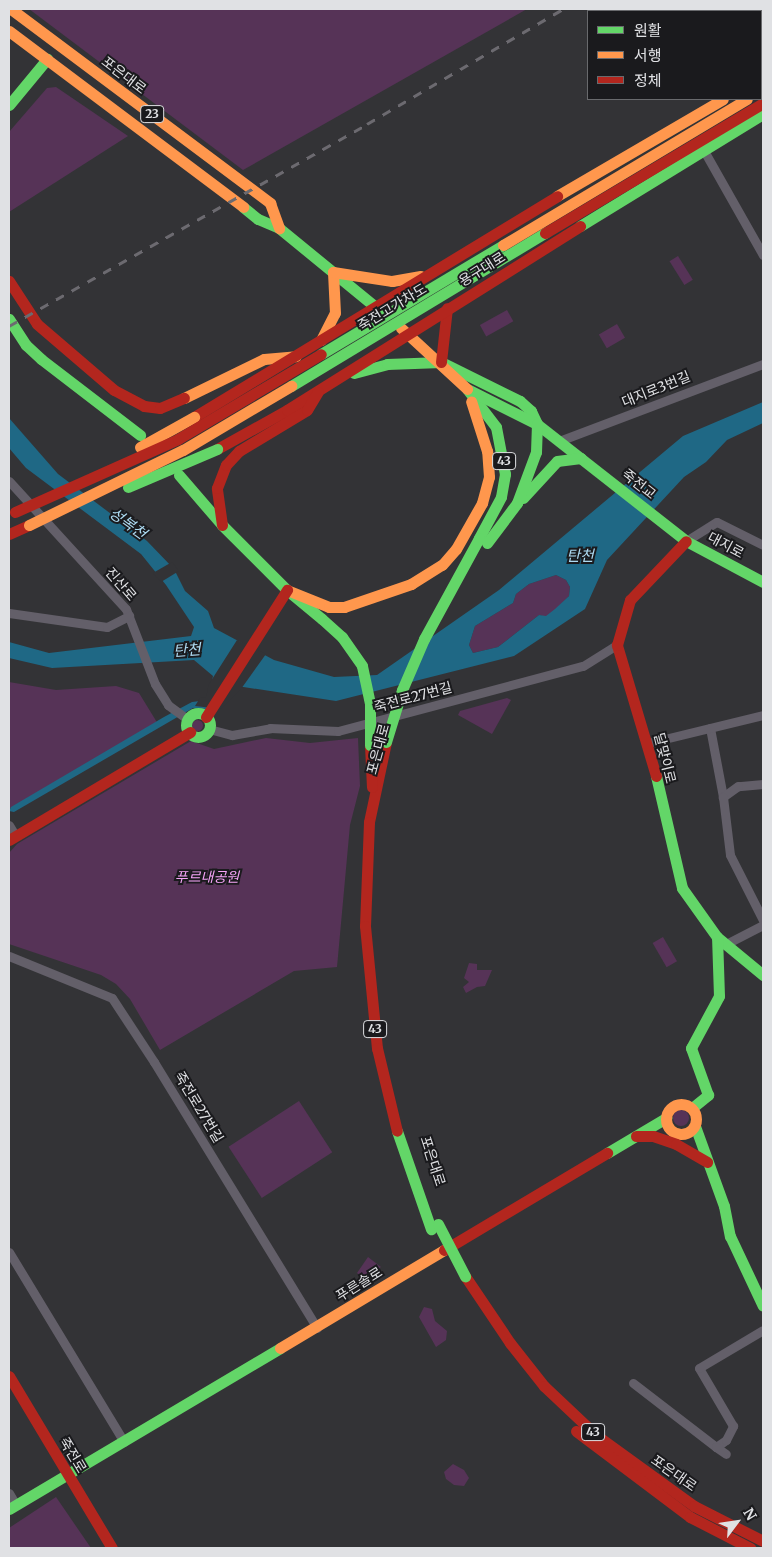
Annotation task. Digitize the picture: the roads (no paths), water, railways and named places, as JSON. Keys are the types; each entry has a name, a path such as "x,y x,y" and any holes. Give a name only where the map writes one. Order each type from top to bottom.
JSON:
{"main road":[{"name":"포은대로","path":"12,9 270,202 279,228"},
{"name":"포은대로","path":"9,31 258,219 279,228 441,362 467,389 496,427 504,452 505,474 500,497 483,541 432,643 390,743 373,798 366,872 369,989 377,1048 396,1125 434,1227"},
{"path":"9,105 48,59"},
{"name":"용구대로","path":"12,514 194,417 316,346 638,147 722,100"},
{"name":"죽전고가차도","path":"12,514 178,439 745,100"},
{"name":"죽전고가차도","path":"29,525 183,450 763,103"},
{"name":"용구대로","path":"29,525 217,449 324,387 353,366 703,149 763,114"},
{"path":"316,346 333,322 333,272 392,281 436,272"},
{"path":"9,281 37,324 114,390 144,406 160,408 170,405 264,359 300,355"},
{"path":"222,525 217,488 226,465 239,451 307,410 324,387 368,367 441,362 447,308"},
{"path":"9,319 26,345 41,359 140,435"},
{"path":"328,338 348,346 353,353 353,366"},
{"name":"포은대로","path":"441,362 520,402 531,411 538,424 536,452 517,503 483,541"},
{"path":"467,389 538,424 583,459"},
{"path":"287,590 329,607 344,607 411,584 442,565 456,550 482,503 489,476 488,451 467,389"},
{"path":"517,503 557,462 583,459"},
{"name":"죽전교","path":"583,459 675,532"},
{"path":"179,475 222,525 287,590 322,619 346,643 362,666 370,704 373,798"},
{"path":"9,534 29,525"},
{"name":"대지로","path":"675,532 686,541 763,582"},
{"name":"달맞이로","path":"686,541 630,600 617,644 628,691 648,743 682,888 722,941 763,975"},
{"path":"208,712 184,717 186,728 200,737 209,729 208,712 276,602 287,590"},
{"path":"11,833 190,732"},
{"name":"포은대로","path":"390,743 378,820 374,924 378,988 386,1046 434,1227"},
{"path":"692,1108 708,1095 691,1048 719,996 722,941"},
{"path":"695,1126 680,1134 669,1128 666,1118 676,1104 692,1108 696,1113 695,1126 724,1206 730,1236 763,1306"},
{"name":"푸른솔로","path":"12,1507 69,1476 666,1118"},
{"path":"636,1136 653,1136 676,1144 707,1162"},
{"name":"43","path":"434,1227 462,1279"},
{"name":"포은대로","path":"462,1279 544,1386 596,1435 694,1506 763,1541"},
{"name":"포은대로","path":"462,1279 506,1355 540,1397 592,1446 690,1517 750,1548"},
{"name":"죽전로","path":"9,1376 112,1548"}],"street":[{"path":"703,149 763,255"},
{"name":"대지로3번길","path":"560,441 763,364"},
{"name":"진산로","path":"9,481 127,612 155,684 168,705 184,717"},
{"path":"686,541 717,522 763,545"},
{"path":"9,613 107,627 127,612"},
{"name":"죽전로27번길","path":"209,729 232,735 270,728 338,731 583,666 617,644"},
{"path":"648,743 763,715"},
{"path":"710,728 723,797 730,855 763,920"},
{"path":"723,797 738,786 763,784"},
{"path":"722,941 763,925"},
{"name":"죽전로27번길","path":"9,956 112,998 154,1062 317,1328"},
{"path":"9,1252 124,1442"},
{"path":"716,1447 726,1440 733,1426 699,1368 763,1330"},
{"path":"633,1383 726,1454"},
{"path":"9,1493 12,1507"}],"water":[{"name":"탄천","path":"763,402 763,423 727,440 706,462 684,477 607,560 585,609 514,656 336,701 237,686 217,710 193,708 14,812 9,811 11,807 164,717 192,702 208,700 213,676 194,660 52,668 9,658 9,642 49,653 191,636 194,627 166,585 141,554 26,468 9,448 9,418 58,474 147,541 174,569 185,591 208,611 214,628 274,660 334,677 377,675 499,590 683,436","holes":["556,575 566,580 570,587 569,596 555,609 546,616 539,615 498,647 473,653 469,645 475,626 513,603 516,594 529,584"]}],"railway":[{"path":"9,326 367,124 563,9"}],"water label":[{"name":"성복천","path":"128,523"}],"park label":[{"name":"푸르내공원","path":"207,877"}]}
